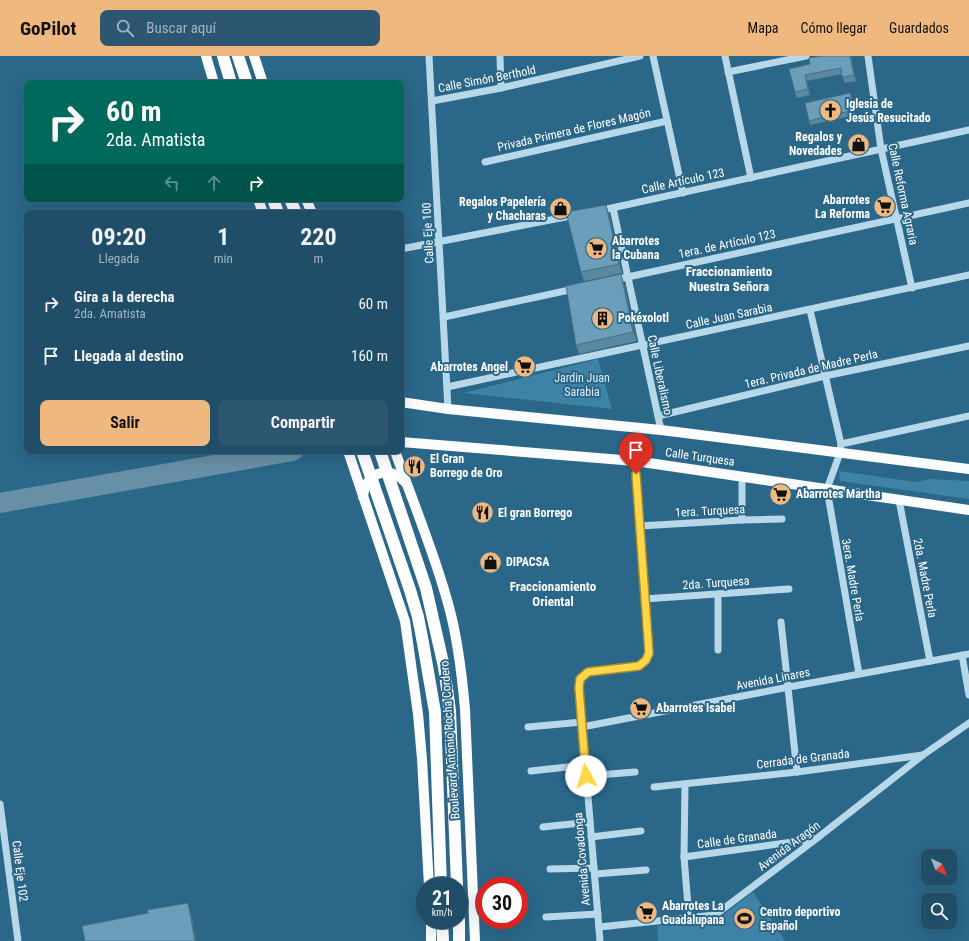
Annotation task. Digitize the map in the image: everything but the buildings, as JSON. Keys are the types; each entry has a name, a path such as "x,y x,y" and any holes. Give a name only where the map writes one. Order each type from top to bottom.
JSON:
{"highway":[{"path":"223,56 230,80"},
{"path":"238,56 246,80"},
{"name":"Boulevard Antonio Rocha Cordero","path":"363,454 410,590 425,649 435,712 441,877"},
{"name":"Boulevard Antonio Rocha Cordero","path":"381,454 426,588 444,667 450,711 457,877"},
{"path":"442,929 443,941"},
{"path":"459,929 460,941"}],"main road":[{"path":"206,56 213,80"},
{"path":"254,56 262,80"},
{"name":"Calle Turquesa","path":"404,402 448,409 840,449 969,469"},
{"name":"Calle Turquesa","path":"404,442 635,461 969,510"},
{"path":"352,454 364,500 405,621 418,714 428,877"},
{"name":"Boulevard Antonio Rocha Cordero","path":"396,454 442,584 454,626 460,665 464,709 475,941"},
{"path":"364,500 364,490 367,483 372,477 379,473 394,473 400,477 407,486"},
{"path":"431,929 431,941"}],"street":[{"name":"Calle Eje 100","path":"429,56 448,409"},
{"path":"500,56 501,88"},
{"name":"Calle Simón Berthold","path":"432,101 501,88 640,56"},
{"path":"653,56 683,193"},
{"path":"725,56 751,178"},
{"path":"728,72 806,56"},
{"name":"Calle Reforma Agraria","path":"868,56 881,149 912,288"},
{"name":"Privada Primera de Flores Magón","path":"485,162 667,121"},
{"name":"Calle Artículo 123","path":"404,248 612,208 969,130"},
{"name":"1era. de Artículo 123","path":"605,282 969,203"},
{"name":"Calle Liberalismo","path":"612,208 661,430"},
{"name":"Calle Juan Sarabia","path":"447,387 969,275"},
{"path":"444,317 582,287"},
{"path":"810,310 840,449 827,489"},
{"name":"1era. Privada de Madre Perla","path":"658,416 825,376 969,346"},
{"path":"840,449 969,416"},
{"path":"635,461 644,600"},
{"path":"742,476 742,520"},
{"name":"3era. Madre Perla","path":"827,489 859,674"},
{"name":"2da. Madre Perla","path":"899,500 930,661"},
{"name":"1era. Turquesa","path":"639,526 782,519"},
{"name":"2da. Turquesa","path":"644,600 790,589"},
{"path":"718,594 718,650"},
{"name":"Avenida Covadonga","path":"600,941 579,688 580,679 588,672 639,666 646,660 649,653 644,600"},
{"path":"781,622 797,772"},
{"path":"965,654 969,695"},
{"name":"Avenida Linares","path":"528,727 582,725 965,654"},
{"name":"Avenida Aragón","path":"599,927 715,915 816,839 923,755 969,723"},
{"name":"Cerrada de Granada","path":"654,787 797,772 923,755"},
{"path":"531,771 585,765"},
{"path":"586,776 635,772"},
{"name":"Calle de Granada","path":"685,784 684,857 689,918"},
{"name":"Calle Eje 102","path":"0,804 18,941"},
{"path":"543,827 590,822"},
{"path":"591,837 641,831"},
{"name":"Calle de Granada","path":"684,857 816,839"},
{"path":"550,869 594,871 646,870"},
{"path":"546,918 598,914"}],"green space":[{"name":"Jardin Juan Sarabia","path":"598,359 612,409 464,393"},
{"path":"839,471 916,482 931,479 969,481 969,499 840,481"},
{"path":"753,892 785,941 658,941 657,926 718,919"}],"waterway":[{"path":"0,503 276,454"}],"place":[{"name":"Iglesia de Jesús Resucitado","path":"831,111"},
{"name":"Regalos y Novedades","path":"858,144"},
{"name":"Abarrotes La Reforma","path":"885,207"},
{"name":"Regalos Papelería y Chacharas","path":"561,209"},
{"name":"Abarrotes la Cubana","path":"597,248"},
{"name":"Pokéxolotl","path":"603,318"},
{"name":"Abarrotes Angel","path":"524,367"},
{"name":"El Gran Borrego de Oro","path":"414,466"},
{"name":"Abarrotes Martha","path":"780,494"},
{"name":"El gran Borrego","path":"482,513"},
{"name":"DIPACSA","path":"491,562"},
{"name":"Abarrotes Isabel","path":"641,708"},
{"name":"Abarrotes La Guadalupana","path":"646,913"},
{"name":"Centro deportivo Español","path":"745,919"}],"district":[{"name":"Fraccionamiento Nuestra Señora","path":"729,278"},
{"name":"Fraccionamiento Oriental","path":"553,594"}],"route":[{"path":"586,776 579,688 580,679 588,672 639,666 646,660 649,653 636,474"}]}
